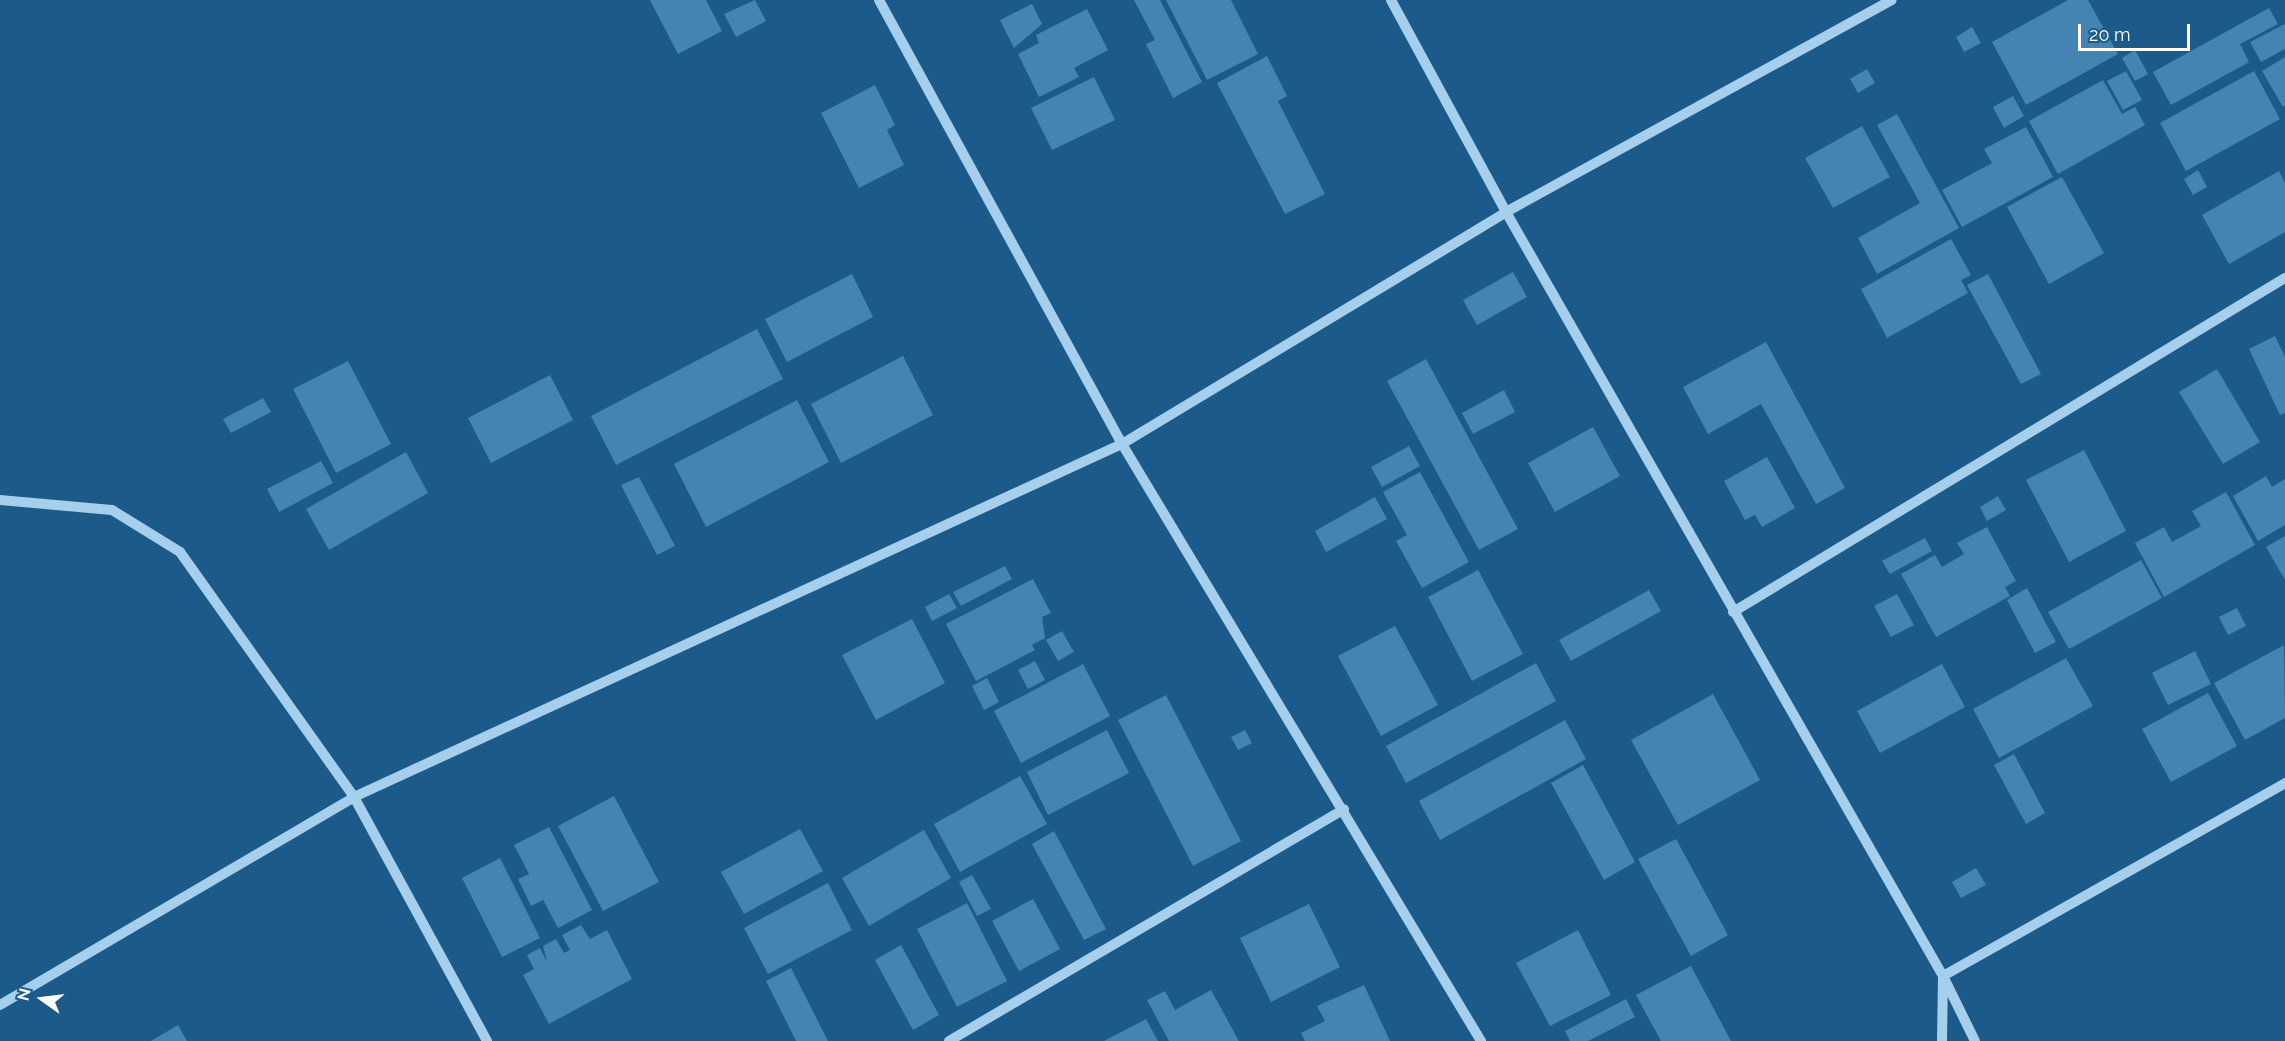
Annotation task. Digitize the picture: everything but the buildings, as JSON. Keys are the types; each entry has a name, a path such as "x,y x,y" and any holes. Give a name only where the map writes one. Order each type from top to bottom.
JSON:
{"street":[{"path":"879,0 1122,444 1344,809 1481,1041"},
{"path":"1391,0 1506,212 1943,976 1975,1041"},
{"path":"0,1005 354,797 1122,444 1506,212 1891,0"},
{"path":"1733,612 2285,278"},
{"path":"0,500 112,510 180,552 354,797 487,1041"},
{"path":"1943,976 2285,783"},
{"path":"949,1041 1344,809"},
{"path":"1942,1041 1943,976"}]}
